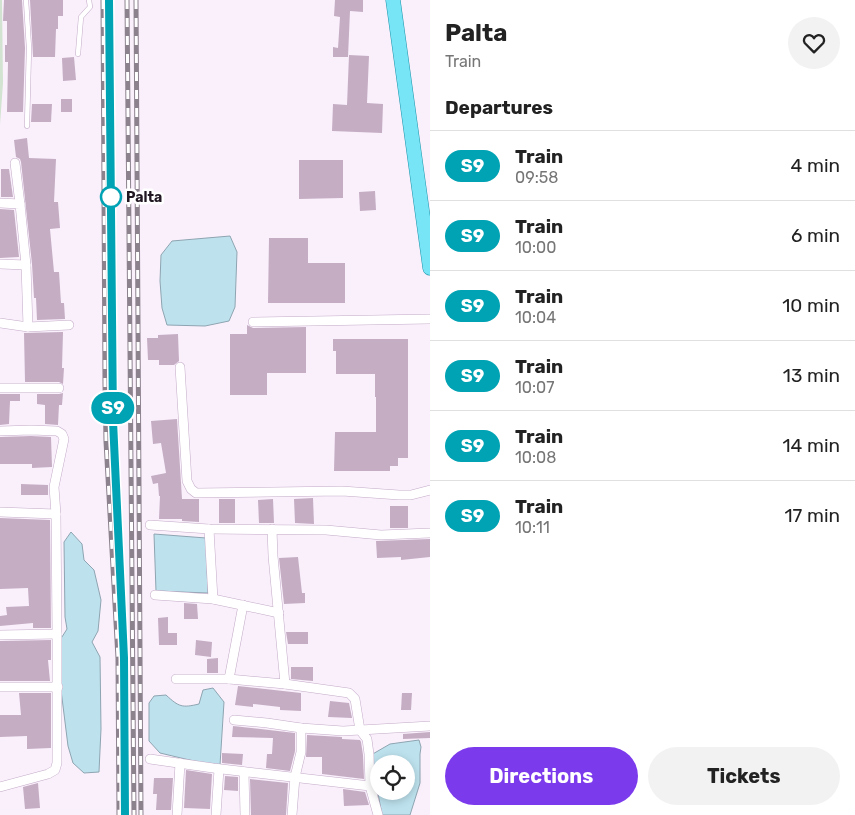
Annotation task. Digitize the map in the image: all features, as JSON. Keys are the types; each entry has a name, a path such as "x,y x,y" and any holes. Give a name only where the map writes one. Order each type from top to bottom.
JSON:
{"main road":[{"path":"393,0 430,268"}],"street":[{"path":"15,163 26,265 28,327"},
{"path":"0,203 20,204"},
{"path":"0,264 26,265"},
{"path":"253,322 430,319"},
{"path":"0,323 28,327 69,325"},
{"path":"180,367 187,481 191,489 196,493 342,491 411,495 430,490"},
{"path":"0,388 59,388"},
{"path":"0,430 57,431 62,434 64,439 54,487 58,634 57,763 55,770 48,774 0,787"},
{"path":"0,512 56,514"},
{"path":"150,525 208,529 326,530 381,535 430,533"},
{"path":"208,529 212,599"},
{"path":"272,529 285,684"},
{"path":"154,595 212,599 279,613"},
{"path":"229,679 243,605"},
{"path":"0,635 58,634"},
{"path":"150,758 219,769 370,786 367,739 360,730 355,699 349,693 285,684 229,679 176,679"},
{"path":"0,688 58,687"},
{"path":"234,720 343,731 430,726"},
{"path":"292,815 295,777 302,752 302,728"},
{"path":"178,815 180,763"},
{"path":"216,815 219,769"},
{"path":"244,772 245,815"},
{"path":"374,800 378,815"}],"lane":[{"path":"26,0 29,48 27,126"},
{"path":"78,54 81,17 90,7 89,0"}],"green space":[{"path":"0,0 2,0 3,83 0,125"}],"water":[{"path":"230,236 237,252 235,307 229,321 205,326 167,325 162,308 161,255 172,241"},
{"path":"71,532 82,544 84,560 94,570 101,600 98,631 92,642 100,657 101,729 99,772 84,773 73,763 68,746 61,690 60,640 67,629 65,617 64,542"},
{"path":"154,534 206,538 208,593 156,591"},
{"path":"213,688 224,702 220,765 160,753 149,741 149,703 154,696 166,695 181,706 188,706 199,704 203,690"},
{"path":"419,740 421,747 420,783 415,799 415,755 371,755 390,744"},
{"path":"379,800 415,800 410,815 382,815"}],"building":[{"path":"4,0 22,0 25,48 23,112 7,112 8,62 5,62 5,45 7,45 7,21 3,21"},
{"path":"30,0 63,0 63,16 58,16 58,29 56,29 55,57 33,57"},
{"path":"335,0 363,0 363,12 350,11 348,57 333,57 333,47 338,48 340,17 334,16"},
{"path":"349,55 369,56 367,103 383,104 382,133 332,131 333,104 347,105"},
{"path":"74,57 76,80 63,81 62,58"},
{"path":"61,99 72,99 72,112 61,112"},
{"path":"32,104 52,104 51,122 31,122"},
{"path":"27,138 29,158 56,159 54,202 58,202 60,228 50,229 54,272 59,272 61,303 64,303 65,319 37,320 21,162 16,157 14,140"},
{"path":"299,160 343,160 343,198 299,199"},
{"path":"1,169 9,169 13,197 1,197"},
{"path":"375,191 376,210 360,211 359,192"},
{"path":"0,209 14,210 19,257 0,258"},
{"path":"269,238 308,238 308,263 345,263 345,303 268,303"},
{"path":"247,325 253,328 306,327 306,373 267,373 267,395 230,395 230,334 247,334"},
{"path":"63,332 63,384 59,382 25,382 24,333"},
{"path":"178,334 179,361 174,365 159,365 159,360 148,360 147,338 158,338 158,335"},
{"path":"333,339 408,339 408,458 398,458 398,466 390,466 390,471 334,471 335,432 376,432 376,397 375,374 336,374 336,351 333,351"},
{"path":"63,393 62,405 59,405 58,425 45,424 45,405 37,404 37,394"},
{"path":"0,394 20,394 20,401 10,401 9,424 0,425"},
{"path":"177,419 182,499 199,499 199,522 182,521 182,519 159,519 160,496 158,483 153,484 151,476 166,473 161,443 153,444 151,421"},
{"path":"0,437 51,437 52,467 32,468 32,464 0,464"},
{"path":"21,484 48,485 48,495 21,495"},
{"path":"313,498 314,524 295,523 294,499"},
{"path":"219,499 235,499 235,523 219,523"},
{"path":"273,499 274,523 259,523 258,500"},
{"path":"390,506 408,506 408,528 390,528"},
{"path":"0,518 50,520 51,628 33,628 33,623 0,626 0,616 7,615 6,607 29,606 28,588 0,589"},
{"path":"430,539 430,557 401,560 401,557 377,558 376,541"},
{"path":"298,557 302,593 305,593 305,603 284,604 279,558"},
{"path":"184,603 197,604 198,619 184,619"},
{"path":"168,617 168,633 177,633 177,645 159,645 158,618"},
{"path":"286,632 308,632 308,644 288,644"},
{"path":"51,640 51,660 48,660 50,681 0,681 0,641"},
{"path":"196,640 212,642 211,657 195,655"},
{"path":"218,658 218,673 207,673 207,659"},
{"path":"291,667 313,667 313,681 291,679"},
{"path":"238,686 301,693 301,711 280,710 280,707 253,704 253,707 235,705"},
{"path":"19,693 51,693 51,748 27,749 27,736 0,737 0,715 21,715"},
{"path":"402,693 412,693 411,710 401,710"},
{"path":"330,701 349,703 352,718 328,717"},
{"path":"233,726 295,733 295,751 290,771 266,768 267,754 272,754 273,738 232,737"},
{"path":"430,732 430,738 403,739 403,734"},
{"path":"307,735 360,740 364,779 322,774 322,757 306,757"},
{"path":"222,753 243,754 242,765 222,763"},
{"path":"186,770 212,774 210,809 184,808"},
{"path":"225,776 238,777 238,791 224,790"},
{"path":"154,778 173,778 171,810 156,810 157,794 153,794"},
{"path":"250,779 288,783 286,815 251,815"},
{"path":"38,783 40,808 25,809 23,787"},
{"path":"343,789 365,792 369,805 344,806"}],"railway":[{"path":"103,0 106,441 118,658 119,815"},
{"path":"127,0 134,815"},
{"path":"136,0 141,815"},
{"path":"114,455 117,507"}],"train":[{"name":"S9","path":"109,0 113,421 124,658 125,815"}],"place":[{"name":"Palta","path":"111,197"}]}
